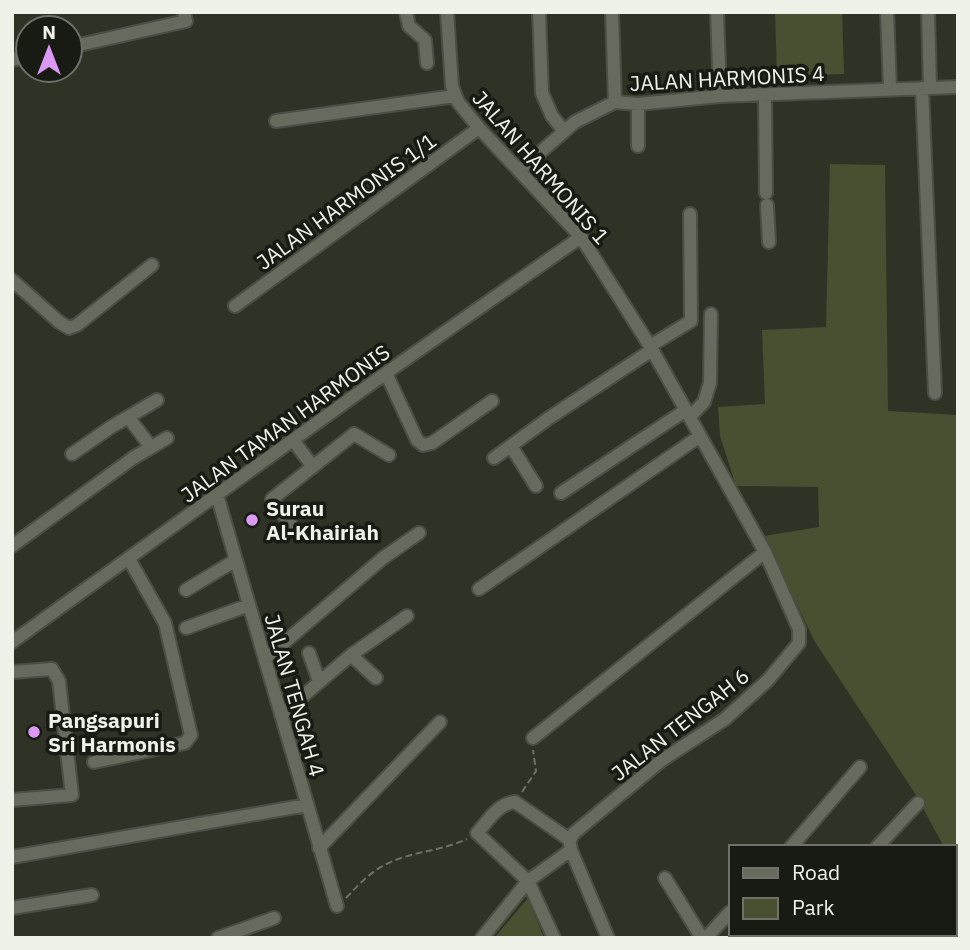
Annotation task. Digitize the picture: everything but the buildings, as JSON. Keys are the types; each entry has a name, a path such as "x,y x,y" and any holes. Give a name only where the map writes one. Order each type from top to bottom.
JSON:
{"street":[{"path":"84,44 186,21 184,12"},
{"path":"406,12 409,26 425,40 427,63"},
{"name":"JALAN HARMONIS 1","path":"447,12 455,96 478,128 581,237 651,348"},
{"path":"539,12 542,93 552,116 564,131"},
{"path":"612,12 615,102"},
{"path":"717,12 720,96"},
{"path":"887,12 890,89"},
{"path":"928,12 926,88 935,393"},
{"name":"JALAN HARMONIS 4","path":"520,170 564,131 588,114 615,102 638,104 720,96 958,87"},
{"path":"765,95 769,242"},
{"path":"276,121 455,96"},
{"path":"638,104 638,146"},
{"name":"JALAN HARMONIS 1/1","path":"235,306 478,128"},
{"path":"494,458 691,321 690,214"},
{"name":"JALAN TAMAN HARMONIS","path":"12,642 386,373 581,237"},
{"path":"12,279 69,328 77,325 152,265"},
{"path":"561,493 704,402 710,383 711,314"},
{"name":"JALAN TENGAH 6","path":"570,845 574,833 662,760 725,719 768,680 799,643 799,629 765,552 651,348"},
{"path":"386,373 416,440 423,445 432,443 492,401"},
{"path":"72,454 158,400"},
{"path":"128,417 151,447"},
{"path":"291,525 272,499 354,434 389,455"},
{"path":"479,589 700,436"},
{"path":"12,546 62,508 167,438"},
{"path":"293,440 313,467"},
{"path":"511,446 536,486"},
{"name":"JALAN TENGAH 4","path":"217,495 336,905"},
{"path":"265,659 383,558 419,533"},
{"path":"533,738 765,552"},
{"path":"93,762 185,743 191,735 165,623 129,559"},
{"path":"186,590 236,560"},
{"path":"186,628 249,605"},
{"path":"281,715 351,654 407,616"},
{"path":"309,653 319,681"},
{"path":"351,654 376,678"},
{"path":"12,672 52,669 59,681 72,795 12,800"},
{"path":"319,848 440,722"},
{"path":"794,845 860,766"},
{"path":"554,938 528,881 477,833 499,807 506,803 515,802 570,845 608,938"},
{"path":"879,845 918,803"},
{"path":"12,857 307,805"},
{"path":"482,938 528,881 570,845"},
{"path":"665,878 704,938 729,913"},
{"path":"12,908 92,895"},
{"path":"218,938 274,918"}],"path":[{"path":"515,802 536,771 533,738"},
{"path":"336,905 381,867 395,860 447,848 477,833"}],"green space":[{"path":"775,12 842,12 844,74 777,76"},
{"path":"830,164 885,165 888,411 958,415 958,932 956,845 943,845 916,795 815,642 764,536 819,527 818,487 736,486 720,436 718,407 765,404 762,330 826,327"},
{"path":"528,898 544,938 494,938"}],"place":[{"name":"Surau Al-Khairiah","path":"252,520"},
{"name":"Pangsapuri Sri Harmonis","path":"34,732"}]}
